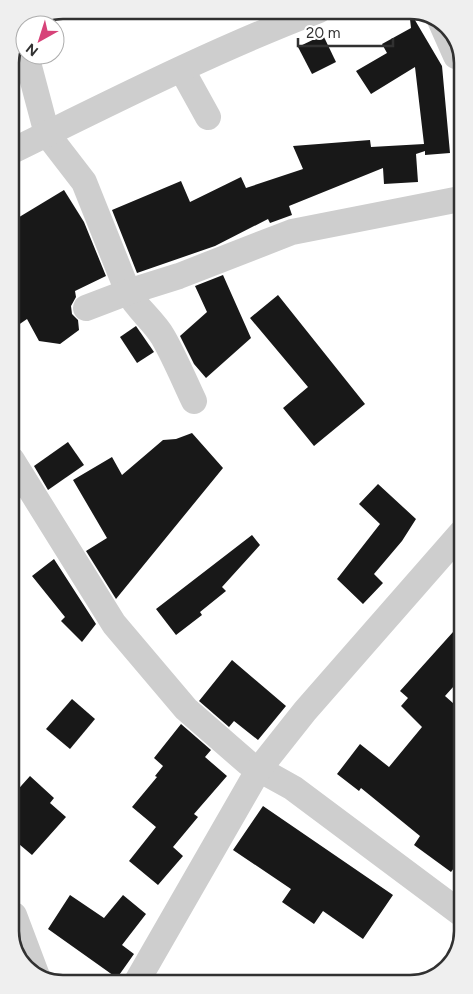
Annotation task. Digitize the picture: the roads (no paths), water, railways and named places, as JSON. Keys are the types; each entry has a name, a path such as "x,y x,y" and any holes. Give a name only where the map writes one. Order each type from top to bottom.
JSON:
{"street":[{"path":"19,148 295,19"},
{"path":"28,65 47,134 84,182 128,292 135,305 148,316 163,338 194,400"},
{"path":"182,70 208,117"},
{"path":"86,308 179,276 292,232 454,201"},
{"path":"19,471 114,624 186,709 248,763 293,788 454,908"},
{"path":"141,975 259,769 312,704 454,541"},
{"path":"19,928 32,962"}]}
